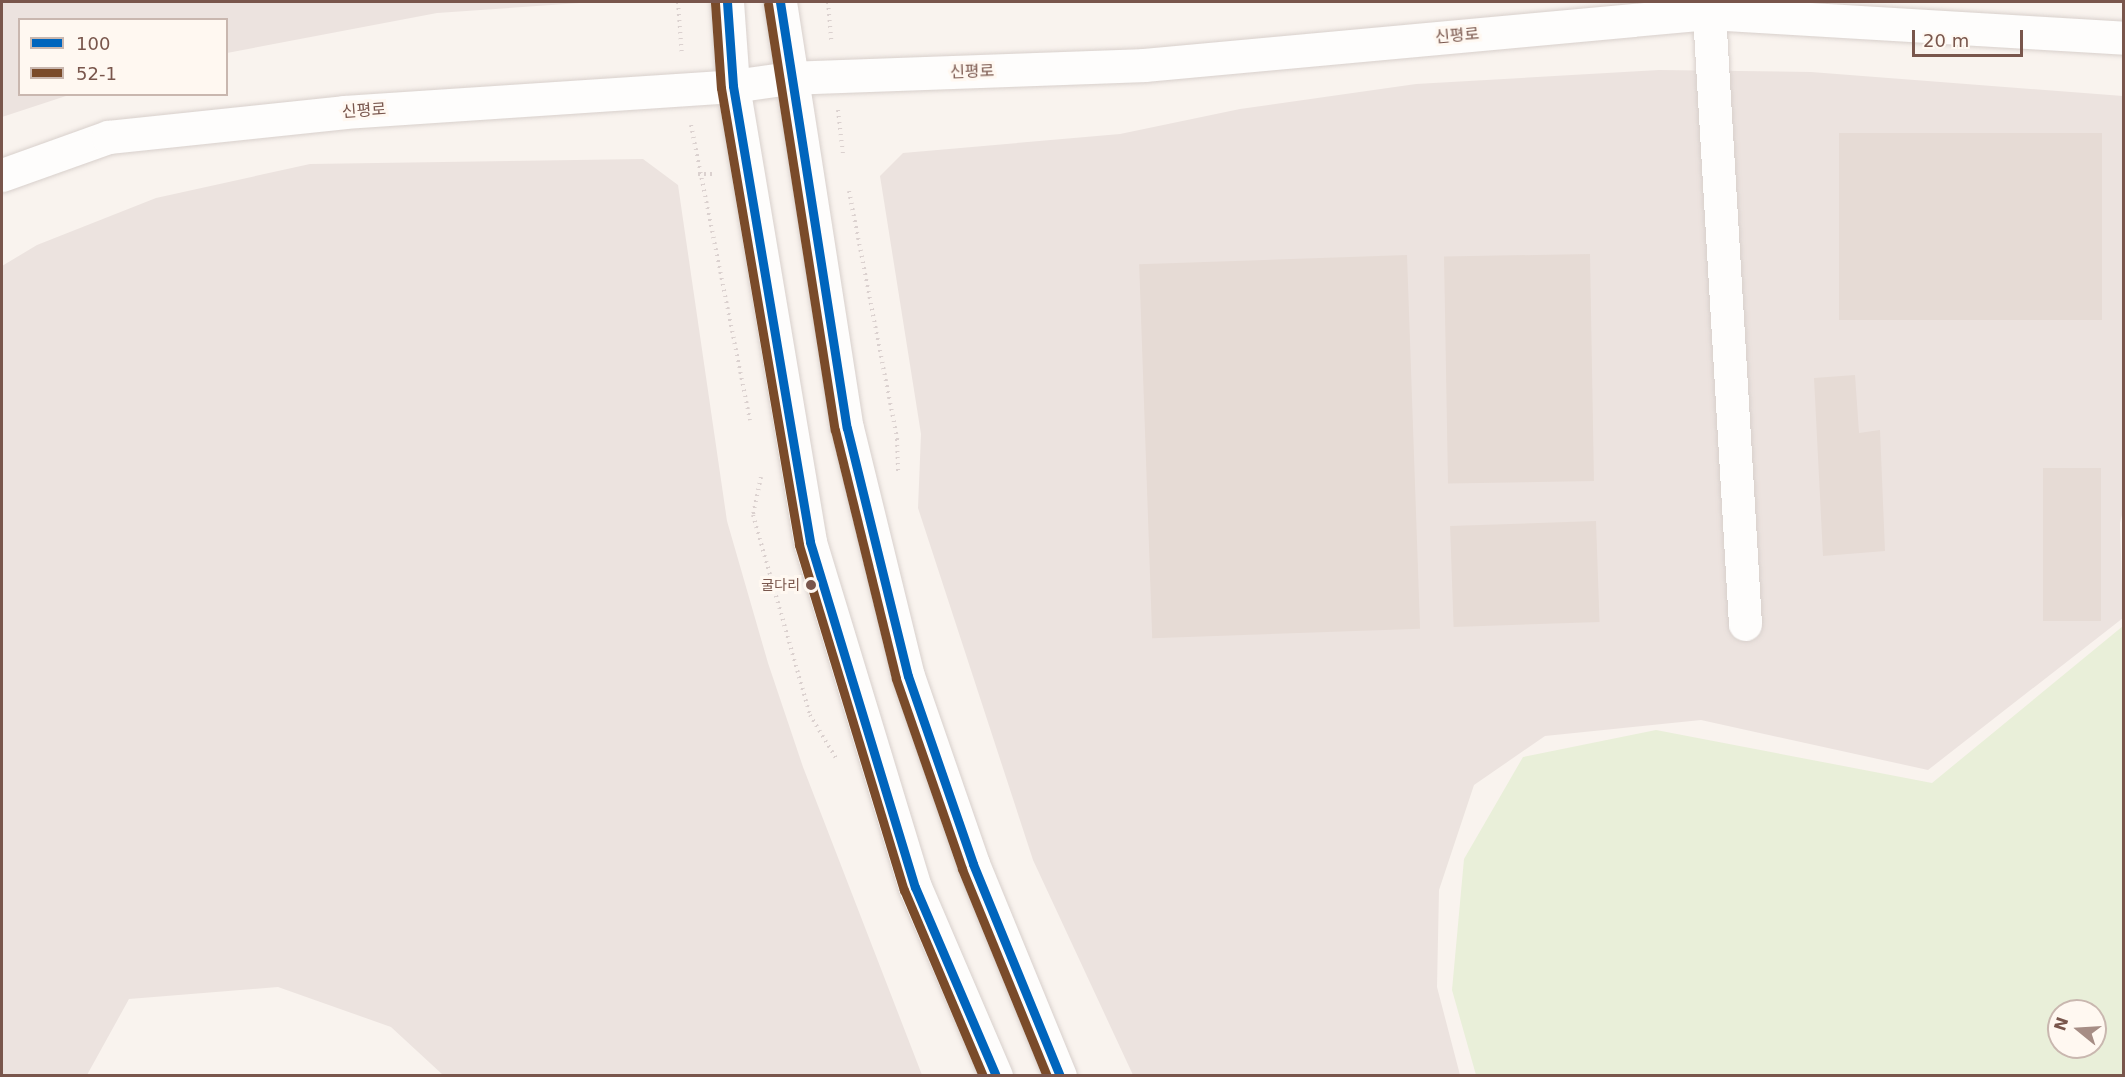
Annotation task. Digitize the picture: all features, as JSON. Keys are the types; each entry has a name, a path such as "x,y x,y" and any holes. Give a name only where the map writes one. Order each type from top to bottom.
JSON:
{"street":[{"path":"727,2 732,86 810,542 915,887 996,1076"},
{"path":"780,2 789,78 848,428 908,676 973,864 1060,1076"},
{"path":"1709,13 1745,624"},
{"name":"신평로","path":"2,175 108,137 344,112 732,86 789,78 1144,65 1709,13 2124,38"}],"path":[{"path":"847,182 897,439 898,478"}],"shaded area":[{"path":"2,2 594,2 437,13 228,53 228,18 18,18 18,96 66,96 2,117"},
{"path":"1659,70 1811,72 2123,96 2124,507 2120,523 2123,618 1928,770 1701,720 1545,736 1474,785 1439,890 1437,987 1460,1075 1133,1075 1033,860 918,508 921,434 880,176 903,153 1120,134 1240,109 1416,84"},
{"path":"643,159 678,185 727,521 768,663 803,767 922,1075 443,1075 391,1027 278,987 129,999 87,1075 2,1075 2,266 37,245 156,198 310,164"}],"green space":[{"path":"2123,626 2123,1075 1476,1075 1452,990 1464,859 1523,757 1656,730 1932,783"}],"building":[{"path":"1839,133 2102,133 2102,320 1839,320"},
{"path":"1590,254 1594,481 1448,484 1444,257"},
{"path":"1407,255 1420,629 1152,638 1139,264"},
{"path":"1855,375 1859,433 1880,430 1885,551 1823,556 1814,378"},
{"path":"2043,468 2101,468 2101,621 2043,621"},
{"path":"1596,521 1600,622 1454,627 1450,526"}],"transit line":[{"name":"100","path":"727,2 733,86 810,542 915,887 996,1076"},
{"name":"100","path":"780,2 847,428 908,676 973,864 1060,1076"},
{"name":"52-1","path":"715,3 721,88 799,545 904,890 983,1076"},
{"name":"52-1","path":"768,4 835,430 896,679 962,869 1047,1076"}],"place":[{"name":"굴다리","path":"811,585"}]}
